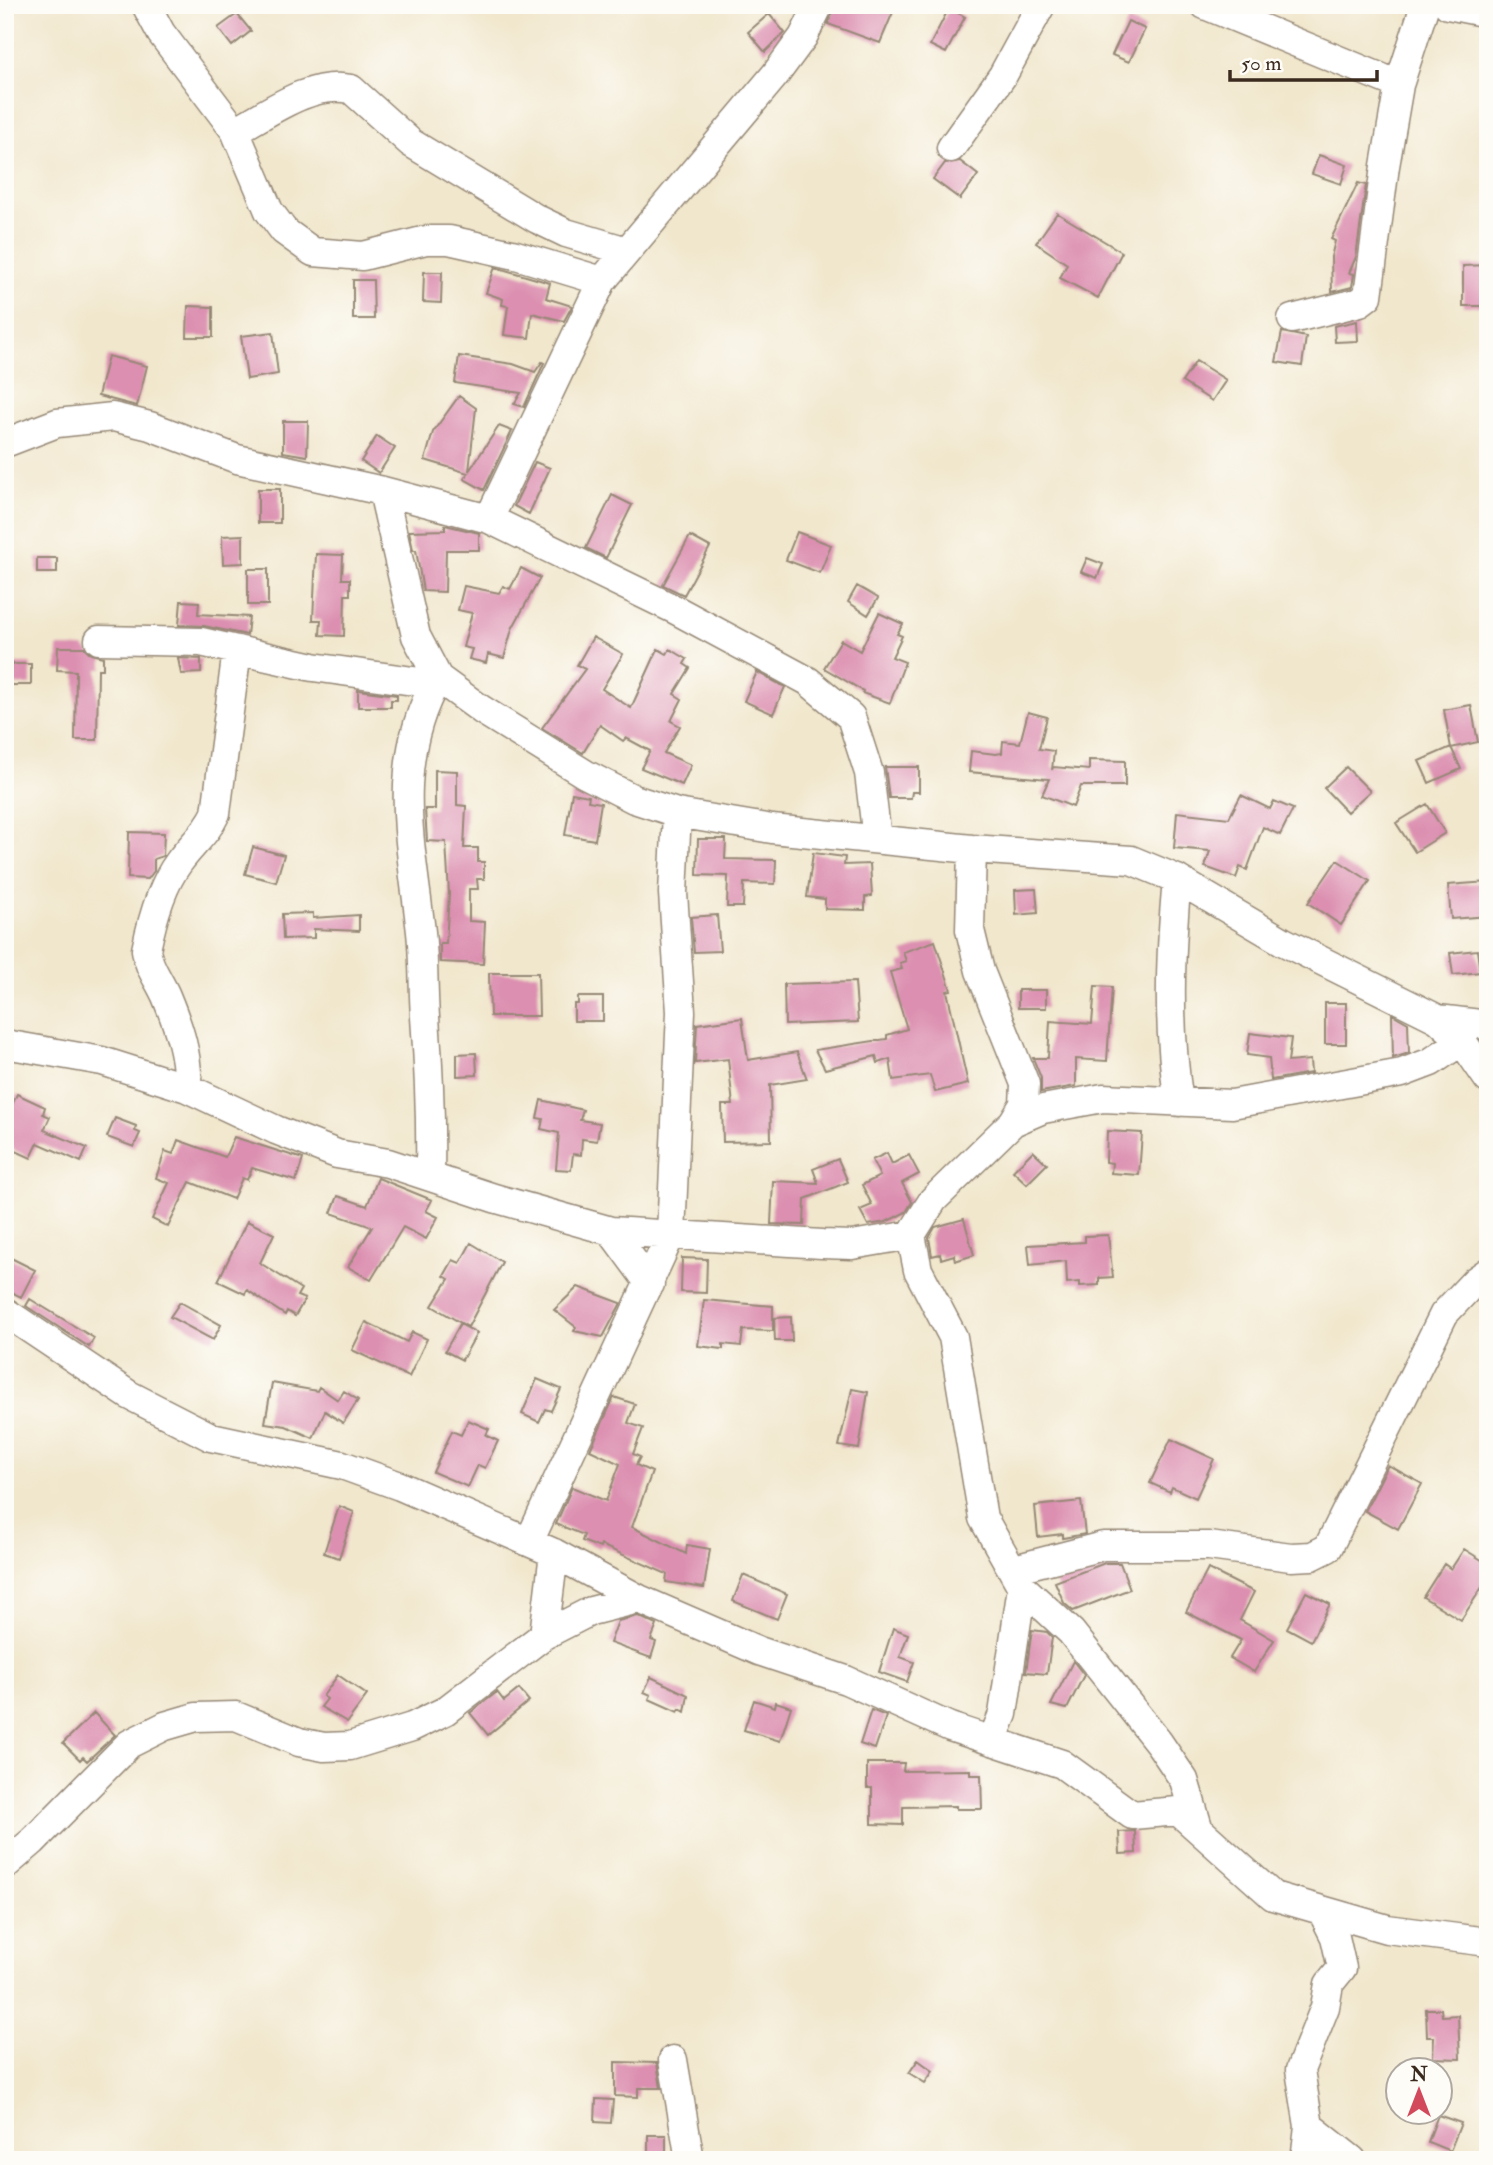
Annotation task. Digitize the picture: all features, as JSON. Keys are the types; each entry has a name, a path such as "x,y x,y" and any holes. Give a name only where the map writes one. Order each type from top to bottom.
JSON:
{"street":[{"path":"146,5 161,33 235,131 269,211 284,231 313,252 363,256 426,240 449,240 526,258 602,281"},
{"path":"489,519 602,281 775,75 803,37 819,5"},
{"path":"951,148 1003,75 1041,5"},
{"path":"1205,5 1399,85"},
{"path":"1292,319 1360,302 1368,296 1399,85 1424,5"},
{"path":"1448,5 1488,13"},
{"path":"235,131 309,92 330,87 351,89 411,143 537,219 566,233 627,251"},
{"path":"5,443 57,423 113,417 150,426 237,459 383,491 489,519 676,610 808,681 852,717 869,773 877,839"},
{"path":"383,491 416,636 436,681 411,741 407,801 423,958 432,1110 430,1175"},
{"path":"99,640 174,639 313,667 436,681 585,774 634,799 677,813 772,829 972,849 1130,860 1177,879 1284,942 1438,1019 1462,1041 1488,1079"},
{"path":"187,1088 184,1046 146,950 165,885 178,863 209,830 216,813 237,650"},
{"path":"544,1635 542,1547 600,1384 650,1284 671,1234 681,1012 673,893 677,813"},
{"path":"972,849 970,930 980,971 1025,1084 1024,1104 1013,1122 933,1200 911,1235 918,1270 953,1337 967,1405 975,1478 983,1518 1018,1578 1071,1632 1159,1743 1184,1780 1198,1827"},
{"path":"1177,879 1169,970 1173,1064 1179,1102"},
{"path":"1438,1019 1488,1025"},
{"path":"1013,1122 1043,1109 1103,1098 1232,1104 1402,1073 1431,1062 1462,1041"},
{"path":"5,1044 102,1061 187,1088 276,1130 337,1154 388,1163 494,1198 611,1231 842,1245 911,1235"},
{"path":"611,1231 650,1284"},
{"path":"1018,1578 1103,1546 1209,1546 1292,1557 1312,1556 1328,1548 1444,1314 1475,1281 1488,1272"},
{"path":"5,1312 130,1395 211,1437 342,1465 542,1547 639,1599 759,1651 846,1680 950,1727 1062,1763 1132,1815 1178,1811 1273,1896 1387,1929 1488,1942"},
{"path":"992,1741 1003,1714 1018,1578"},
{"path":"5,1865 33,1842 129,1744 165,1726 196,1717 236,1716 299,1742 324,1747 350,1746 412,1727 445,1711 544,1635 591,1611 639,1599"},
{"path":"1305,2160 1309,2126 1300,2070 1325,2007 1329,1984 1342,1968 1335,1937 1322,1911"},
{"path":"673,2060 690,2160"},
{"path":"1309,2126 1352,2160"}],"building":[{"path":"835,5 896,5 880,43 828,24"},
{"path":"949,8 965,17 946,53 930,45"},
{"path":"237,14 251,31 232,46 218,28"},
{"path":"769,14 785,33 765,52 748,32"},
{"path":"1128,21 1145,29 1129,62 1112,55"},
{"path":"1319,155 1347,165 1341,184 1312,174"},
{"path":"960,161 978,175 960,199 933,179 945,163"},
{"path":"1358,183 1366,185 1356,257 1349,273 1354,274 1352,287 1332,292 1331,257 1335,241 1331,239"},
{"path":"1057,213 1122,252 1098,298 1060,278 1067,264 1036,243"},
{"path":"1488,265 1488,306 1463,306 1463,266"},
{"path":"495,267 550,283 546,298 572,306 564,321 532,313 529,338 504,335 508,306 502,305 503,299 486,293"},
{"path":"424,272 442,272 441,303 423,302"},
{"path":"353,280 373,280 374,319 353,319"},
{"path":"188,306 213,307 213,337 187,337"},
{"path":"1357,321 1358,341 1335,342 1334,326"},
{"path":"273,332 278,374 247,379 241,336"},
{"path":"1282,332 1306,337 1302,366 1276,362"},
{"path":"108,356 147,366 137,406 98,396"},
{"path":"459,356 513,364 535,372 542,362 544,363 524,407 514,404 521,393 455,383"},
{"path":"1196,361 1226,380 1212,401 1182,382"},
{"path":"459,396 476,408 469,471 499,426 512,431 484,490 464,479 468,473 425,460 433,432"},
{"path":"283,421 308,421 307,456 283,452"},
{"path":"377,436 395,448 379,473 361,461"},
{"path":"535,462 550,468 529,514 514,506"},
{"path":"258,489 280,489 280,523 258,523"},
{"path":"612,495 632,505 606,558 586,548"},
{"path":"445,525 479,533 479,550 446,550 445,592 423,591 416,550 413,550 409,531 445,530"},
{"path":"797,532 831,545 820,573 786,560"},
{"path":"243,535 243,563 223,564 222,536"},
{"path":"690,536 710,547 684,595 663,585"},
{"path":"316,554 343,555 342,579 350,579 350,595 345,595 344,636 320,635 321,620 313,620"},
{"path":"37,558 57,558 57,573 37,573"},
{"path":"1087,558 1103,564 1097,578 1081,572"},
{"path":"521,568 540,578 512,629 504,658 488,654 486,663 469,659 472,649 463,647 472,613 458,610 464,586 499,593 503,586 510,589"},
{"path":"248,569 268,569 268,605 248,605"},
{"path":"857,586 878,598 868,615 848,602"},
{"path":"181,601 199,602 198,614 249,617 247,635 204,626 179,625"},
{"path":"879,613 903,624 897,634 902,636 892,657 905,662 890,703 862,693 863,691 824,668 841,640 860,651"},
{"path":"593,637 623,654 602,689 631,708 658,649 667,654 670,649 687,659 684,664 690,668 674,694 682,699 671,721 680,726 664,753 691,765 682,785 641,768 650,751 626,738 623,741 600,725 583,753 542,728 585,669 577,665"},
{"path":"58,647 84,647 91,654 103,657 103,669 98,669 97,740 75,740 76,671 57,670"},
{"path":"178,658 201,659 201,673 181,674"},
{"path":"6,664 31,664 31,685 6,685"},
{"path":"757,672 785,687 773,714 744,701"},
{"path":"358,690 397,695 397,700 391,700 391,707 358,707"},
{"path":"1471,705 1478,742 1451,748 1444,710"},
{"path":"1028,712 1047,717 1039,749 1054,751 1052,770 1053,767 1089,770 1089,760 1125,761 1125,786 1081,786 1073,807 1042,795 1049,779 969,772 971,751 996,754 1002,753 1003,741 1020,743"},
{"path":"1451,747 1461,769 1429,783 1419,761"},
{"path":"885,767 919,767 919,792 912,792 911,798 889,798"},
{"path":"1346,767 1370,791 1347,812 1324,788"},
{"path":"435,770 457,771 457,805 466,806 464,848 478,848 478,862 484,862 484,879 477,879 478,889 469,889 469,921 485,922 483,964 440,962 440,943 446,943 449,894 446,842 427,841 425,809 435,809"},
{"path":"572,793 589,796 588,801 601,803 595,840 565,835"},
{"path":"1241,795 1270,809 1274,801 1293,809 1280,835 1263,827 1247,870 1240,867 1236,878 1205,867 1210,851 1174,848 1177,812 1229,818"},
{"path":"1427,804 1445,833 1415,852 1396,823"},
{"path":"129,832 164,833 163,856 154,859 154,871 148,879 128,878"},
{"path":"698,839 726,839 725,859 776,860 775,884 744,883 743,907 727,907 728,876 697,875"},
{"path":"253,847 284,855 276,882 245,874"},
{"path":"813,853 845,857 844,865 870,864 872,896 865,897 865,910 825,909 825,899 807,897"},
{"path":"1337,860 1370,881 1341,925 1308,903"},
{"path":"1488,882 1488,916 1451,919 1448,885"},
{"path":"1036,889 1038,913 1016,915 1015,890"},
{"path":"313,913 313,918 359,915 359,931 314,929 314,938 283,939 282,914"},
{"path":"717,915 720,951 694,952 691,917"},
{"path":"935,941 951,990 947,991 968,1084 935,1092 930,1075 893,1080 890,1059 878,1063 876,1056 825,1069 815,1050 887,1039 887,1035 907,1029 890,972 902,969 900,963 906,961 903,952"},
{"path":"1477,950 1480,972 1453,975 1450,953"},
{"path":"489,973 538,973 539,1016 490,1016"},
{"path":"855,982 858,1022 785,1025 784,984"},
{"path":"1095,986 1112,987 1107,1061 1076,1059 1076,1086 1041,1092 1041,1078 1033,1058 1048,1058 1050,1021 1092,1024"},
{"path":"1018,990 1046,990 1046,1008 1018,1008"},
{"path":"578,997 603,997 603,1021 574,1021 574,1004 578,1004"},
{"path":"1325,1003 1346,1003 1346,1044 1325,1044"},
{"path":"1392,1014 1408,1023 1409,1053 1393,1058"},
{"path":"742,1018 748,1060 797,1052 807,1079 770,1085 771,1141 723,1142 722,1105 733,1105 728,1059 695,1063 697,1024"},
{"path":"1250,1033 1291,1038 1288,1062 1310,1060 1311,1073 1271,1080 1269,1058 1247,1055"},
{"path":"476,1053 477,1075 457,1076 457,1054"},
{"path":"17,1094 45,1107 43,1114 50,1117 44,1130 87,1148 81,1162 38,1143 31,1158 5,1146 5,1120"},
{"path":"541,1100 583,1110 580,1120 600,1123 597,1141 582,1139 581,1155 573,1154 571,1170 556,1169 559,1133 541,1129 543,1119 537,1118"},
{"path":"115,1118 136,1126 135,1131 140,1133 134,1147 107,1137"},
{"path":"1107,1131 1142,1133 1139,1175 1111,1173 1112,1163 1106,1162"},
{"path":"234,1137 303,1159 296,1181 252,1168 247,1180 242,1178 233,1199 190,1182 168,1227 152,1219 169,1183 156,1178 165,1151 173,1154 178,1140 225,1157"},
{"path":"1033,1151 1047,1164 1027,1184 1013,1171"},
{"path":"887,1153 892,1164 909,1155 919,1174 902,1183 912,1202 906,1212 886,1222 868,1225 860,1210 872,1205 862,1185 880,1176 872,1160"},
{"path":"838,1159 848,1182 805,1199 804,1225 771,1224 773,1181 818,1183 813,1169"},
{"path":"378,1178 432,1200 426,1211 438,1217 426,1239 403,1227 371,1280 348,1267 372,1227 331,1213 338,1196 367,1206"},
{"path":"964,1219 974,1255 955,1261 954,1255 941,1259 940,1254 932,1256 929,1238 935,1227"},
{"path":"247,1221 274,1234 260,1263 301,1289 297,1296 305,1299 295,1316 287,1311 285,1315 247,1290 245,1294 218,1281"},
{"path":"1108,1235 1113,1277 1099,1278 1099,1285 1080,1286 1080,1282 1067,1283 1066,1261 1030,1265 1028,1245 1085,1242 1085,1236"},
{"path":"471,1243 502,1262 468,1327 432,1306 449,1279 444,1276 453,1260 460,1263"},
{"path":"5,1255 35,1270 21,1297 5,1289"},
{"path":"682,1258 707,1259 706,1293 681,1292"},
{"path":"578,1287 621,1303 603,1337 574,1331 576,1327 554,1310"},
{"path":"30,1299 94,1338 89,1347 26,1306"},
{"path":"704,1300 773,1306 773,1331 743,1330 741,1346 723,1344 723,1349 698,1346"},
{"path":"180,1302 221,1325 213,1340 170,1317"},
{"path":"791,1317 792,1341 775,1341 774,1318"},
{"path":"366,1322 407,1342 412,1332 427,1339 409,1377 352,1350"},
{"path":"460,1324 477,1333 462,1360 445,1351"},
{"path":"537,1379 561,1389 551,1411 545,1409 539,1422 522,1414"},
{"path":"272,1383 317,1391 319,1387 338,1400 344,1391 358,1400 343,1423 325,1411 313,1438 286,1426 265,1423"},
{"path":"852,1389 868,1392 859,1449 839,1446"},
{"path":"614,1397 635,1404 628,1423 643,1428 633,1454 640,1457 636,1465 652,1472 632,1527 686,1554 687,1545 710,1549 704,1588 666,1582 667,1574 601,1545 600,1548 582,1541 584,1535 556,1524 572,1487 606,1501 620,1464 590,1450"},
{"path":"468,1420 489,1429 486,1435 498,1441 485,1468 478,1465 468,1487 433,1472 452,1431 461,1435"},
{"path":"1171,1439 1214,1459 1196,1498 1172,1487 1170,1492 1150,1483"},
{"path":"1388,1465 1422,1484 1398,1529 1365,1511"},
{"path":"1081,1501 1085,1534 1063,1538 1063,1534 1038,1537 1035,1506"},
{"path":"339,1506 354,1512 339,1558 324,1553"},
{"path":"1464,1549 1488,1564 1488,1578 1461,1620 1423,1597 1444,1564 1451,1569"},
{"path":"1105,1563 1120,1563 1130,1589 1073,1611 1064,1603 1055,1582"},
{"path":"1208,1569 1254,1592 1240,1620 1274,1640 1254,1672 1230,1658 1241,1640 1186,1612"},
{"path":"743,1575 787,1594 777,1619 733,1601"},
{"path":"1306,1592 1330,1604 1311,1641 1287,1628"},
{"path":"638,1616 657,1625 651,1640 656,1642 651,1658 610,1643 618,1621"},
{"path":"893,1628 908,1634 900,1657 914,1662 907,1682 879,1672"},
{"path":"1032,1630 1047,1632 1052,1637 1047,1674 1026,1672"},
{"path":"1073,1661 1084,1675 1067,1709 1051,1705"},
{"path":"338,1675 367,1695 347,1722 321,1707 327,1699 323,1696"},
{"path":"651,1677 688,1695 685,1712 680,1709 678,1712 649,1699 651,1695 644,1692"},
{"path":"519,1689 529,1701 488,1735 470,1713 497,1692 504,1701"},
{"path":"754,1700 775,1707 776,1702 791,1707 780,1741 744,1730"},
{"path":"871,1710 886,1716 875,1749 860,1744"},
{"path":"94,1713 115,1735 87,1761 83,1757 80,1760 63,1743"},
{"path":"867,1763 904,1763 903,1771 970,1770 970,1775 981,1775 982,1809 956,1809 956,1806 903,1807 903,1825 872,1824 872,1788 867,1788"},
{"path":"1135,1831 1136,1853 1120,1854 1119,1832"},
{"path":"1426,2009 1441,2009 1442,2016 1458,2015 1460,2059 1454,2059 1454,2056 1433,2056 1434,2037 1427,2037"},
{"path":"918,2060 933,2071 925,2083 909,2073"},
{"path":"615,2062 657,2063 661,2088 638,2088 638,2097 615,2096"},
{"path":"596,2099 613,2100 611,2123 595,2122"},
{"path":"1454,2121 1461,2123 1450,2151 1428,2142 1434,2126 1454,2126"},
{"path":"648,2135 666,2135 666,2155 648,2155"}]}
